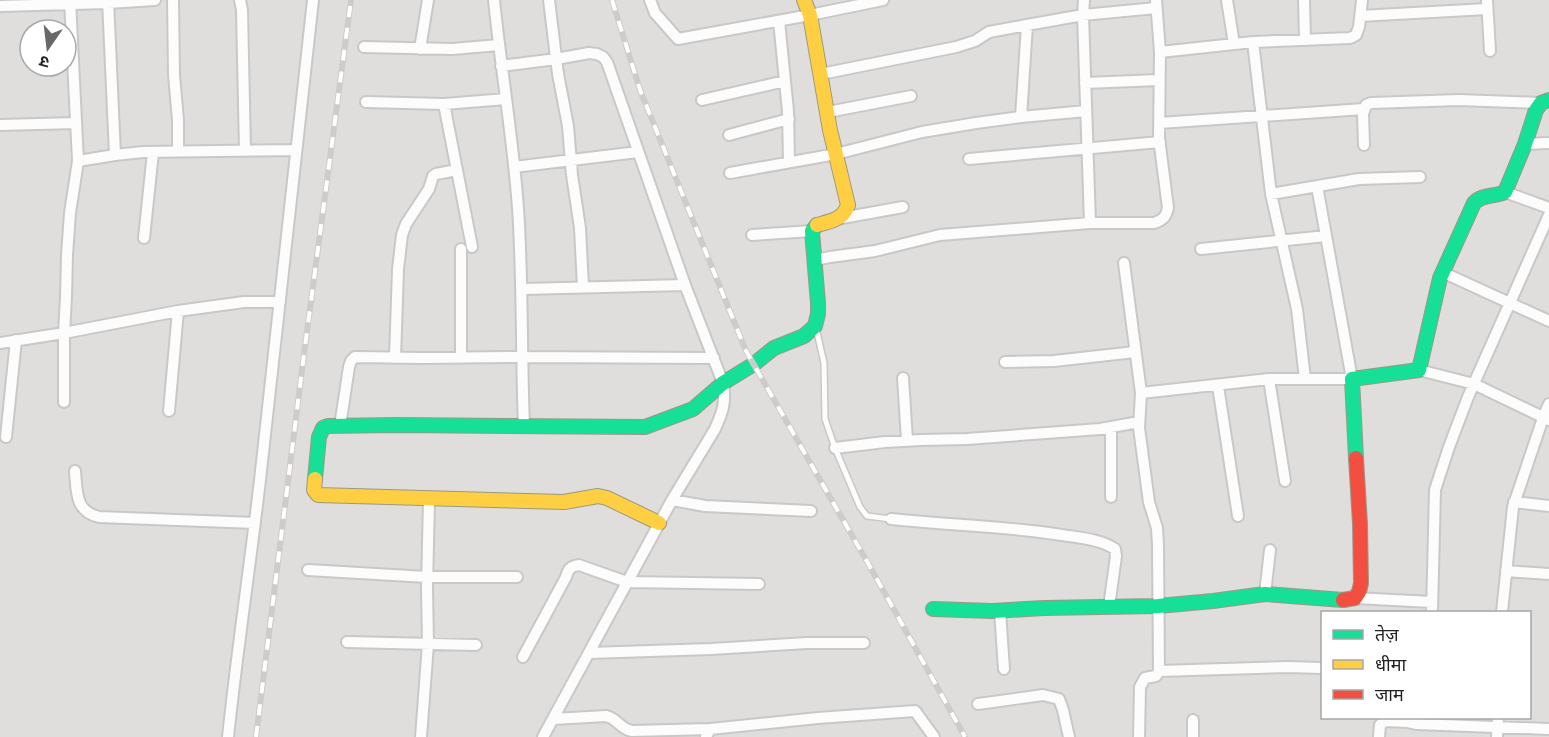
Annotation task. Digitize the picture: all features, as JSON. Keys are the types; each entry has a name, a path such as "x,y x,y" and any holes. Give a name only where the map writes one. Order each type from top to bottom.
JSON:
{"street":[{"path":"5,4 155,0"},
{"path":"173,0 178,152"},
{"path":"240,0 245,151"},
{"path":"228,737 234,674 255,523 313,0"},
{"path":"420,49 428,0"},
{"path":"494,0 518,206 523,289 524,426"},
{"path":"549,0 556,59 568,126 580,228 583,286"},
{"path":"650,0 655,14 678,39 884,0"},
{"path":"804,0 810,15 848,205 842,218"},
{"path":"1084,0 1090,223"},
{"path":"1227,0 1234,44"},
{"path":"1304,0 1305,40"},
{"path":"1160,52 1253,42 1350,38 1356,35 1359,27 1362,0"},
{"path":"64,402 67,255 70,213 78,161 70,2"},
{"path":"108,2 115,155"},
{"path":"814,260 875,251 940,235 1090,223 1154,223 1161,221 1168,208 1160,142 1160,52 1156,4 989,32 975,41 956,47 821,74"},
{"path":"1360,16 1487,4 1490,51"},
{"path":"779,21 789,119 789,162"},
{"path":"1021,117 1027,25"},
{"path":"1253,42 1271,194 1297,309 1305,379"},
{"path":"364,47 452,50 499,45"},
{"path":"501,66 589,53 597,54 607,62 685,285 723,383 725,398 715,429 659,523 543,737"},
{"path":"1085,83 1159,80"},
{"path":"702,100 785,81"},
{"path":"828,112 911,96"},
{"path":"366,102 444,104 506,99"},
{"path":"1365,146 1363,114 1366,105 1371,103 1459,100 1545,102"},
{"path":"1419,370 1442,272 1477,198 1499,196 1506,192 1526,144 1536,110 1545,102"},
{"path":"444,104 472,247"},
{"path":"1159,123 1364,110"},
{"path":"730,173 836,154 922,132 1021,117 1086,111"},
{"path":"729,135 789,119"},
{"path":"0,125 76,123"},
{"path":"969,159 1160,142"},
{"path":"1526,144 1549,143"},
{"path":"78,161 153,152 296,150"},
{"path":"144,238 153,152"},
{"path":"514,167 638,152"},
{"path":"395,358 398,269 402,235 406,224 429,189 433,176 457,170"},
{"path":"1271,194 1359,179 1420,177"},
{"path":"1317,186 1352,379 1360,524 1360,583 1359,592 1355,598"},
{"path":"1506,192 1549,208"},
{"path":"659,523 607,498 598,496 564,502 318,495 315,493 319,437 323,428 328,426 645,427 693,409 723,383 754,364 774,348 804,336 815,326 818,303 812,231 816,225 903,207"},
{"path":"933,609 1000,611 1158,606 1265,594 1348,600 1355,598 1432,607 1436,490 1449,447 1474,384 1549,215"},
{"path":"752,235 812,231"},
{"path":"1201,249 1326,236"},
{"path":"461,249 461,358"},
{"path":"1124,263 1141,393 1139,422 1149,502 1157,528 1159,671 1156,676 1145,678 1140,687 1139,737"},
{"path":"1442,272 1549,321"},
{"path":"523,289 685,285"},
{"path":"0,342 64,333 178,311 244,302 280,302"},
{"path":"169,411 178,311"},
{"path":"6,437 16,340"},
{"path":"1005,362 1054,361 1135,352"},
{"path":"340,426 351,361 355,357 714,358"},
{"path":"1141,393 1269,380 1352,379 1419,370 1474,384 1546,419"},
{"path":"903,378 907,440"},
{"path":"1269,380 1285,481"},
{"path":"1218,386 1238,516"},
{"path":"1502,611 1514,502 1546,419 1549,404"},
{"path":"835,448 907,440 967,439 1112,427 1139,422"},
{"path":"1111,497 1112,427"},
{"path":"75,471 77,495 82,509 92,515 255,523"},
{"path":"421,737 428,644 429,499"},
{"path":"672,500 705,506 811,511"},
{"path":"1514,502 1549,506"},
{"path":"891,519 1029,529 1106,544 1115,549 1116,556 1109,607"},
{"path":"1265,594 1270,550"},
{"path":"523,657 568,570 573,566 579,565 627,582 759,584"},
{"path":"308,570 427,577 517,577"},
{"path":"1506,571 1549,574"},
{"path":"1000,611 1004,669"},
{"path":"347,642 476,645"},
{"path":"589,653 864,643"},
{"path":"1159,671 1321,668"},
{"path":"978,704 1043,695 1059,699 1069,737"},
{"path":"553,719 606,716 612,717 625,730 708,733 818,718 915,711 933,737"},
{"path":"1193,720 1193,737"},
{"path":"1379,737 1380,725 1385,721 1405,720 1417,724 1549,729"}],"lane":[{"path":"815,326 824,363 825,419 835,448 860,507 867,516 891,519"}],"shaded area":[{"path":"0,0 1549,0 1549,737 0,737"}],"railway":[{"path":"256,737 351,0"},
{"path":"612,0 640,90 746,351 965,737"}],"traffic: fast":[{"path":"1356,458 1352,379 1419,370 1440,278 1474,203 1481,198 1505,192 1536,110 1541,103 1549,100"},
{"path":"315,479 319,437 323,428 328,426 645,427 693,409 723,383 754,364 774,348 804,336 815,326 818,303 812,231 817,225"},
{"path":"933,609 992,611 1158,606 1265,594 1343,600"}],"traffic: slow":[{"path":"804,0 810,15 830,130 848,205 840,217 817,225"},
{"path":"315,479 314,490 318,495 564,502 598,496 607,498 659,523"}],"traffic: jam":[{"path":"1343,600 1355,598 1361,583 1356,458"}]}
